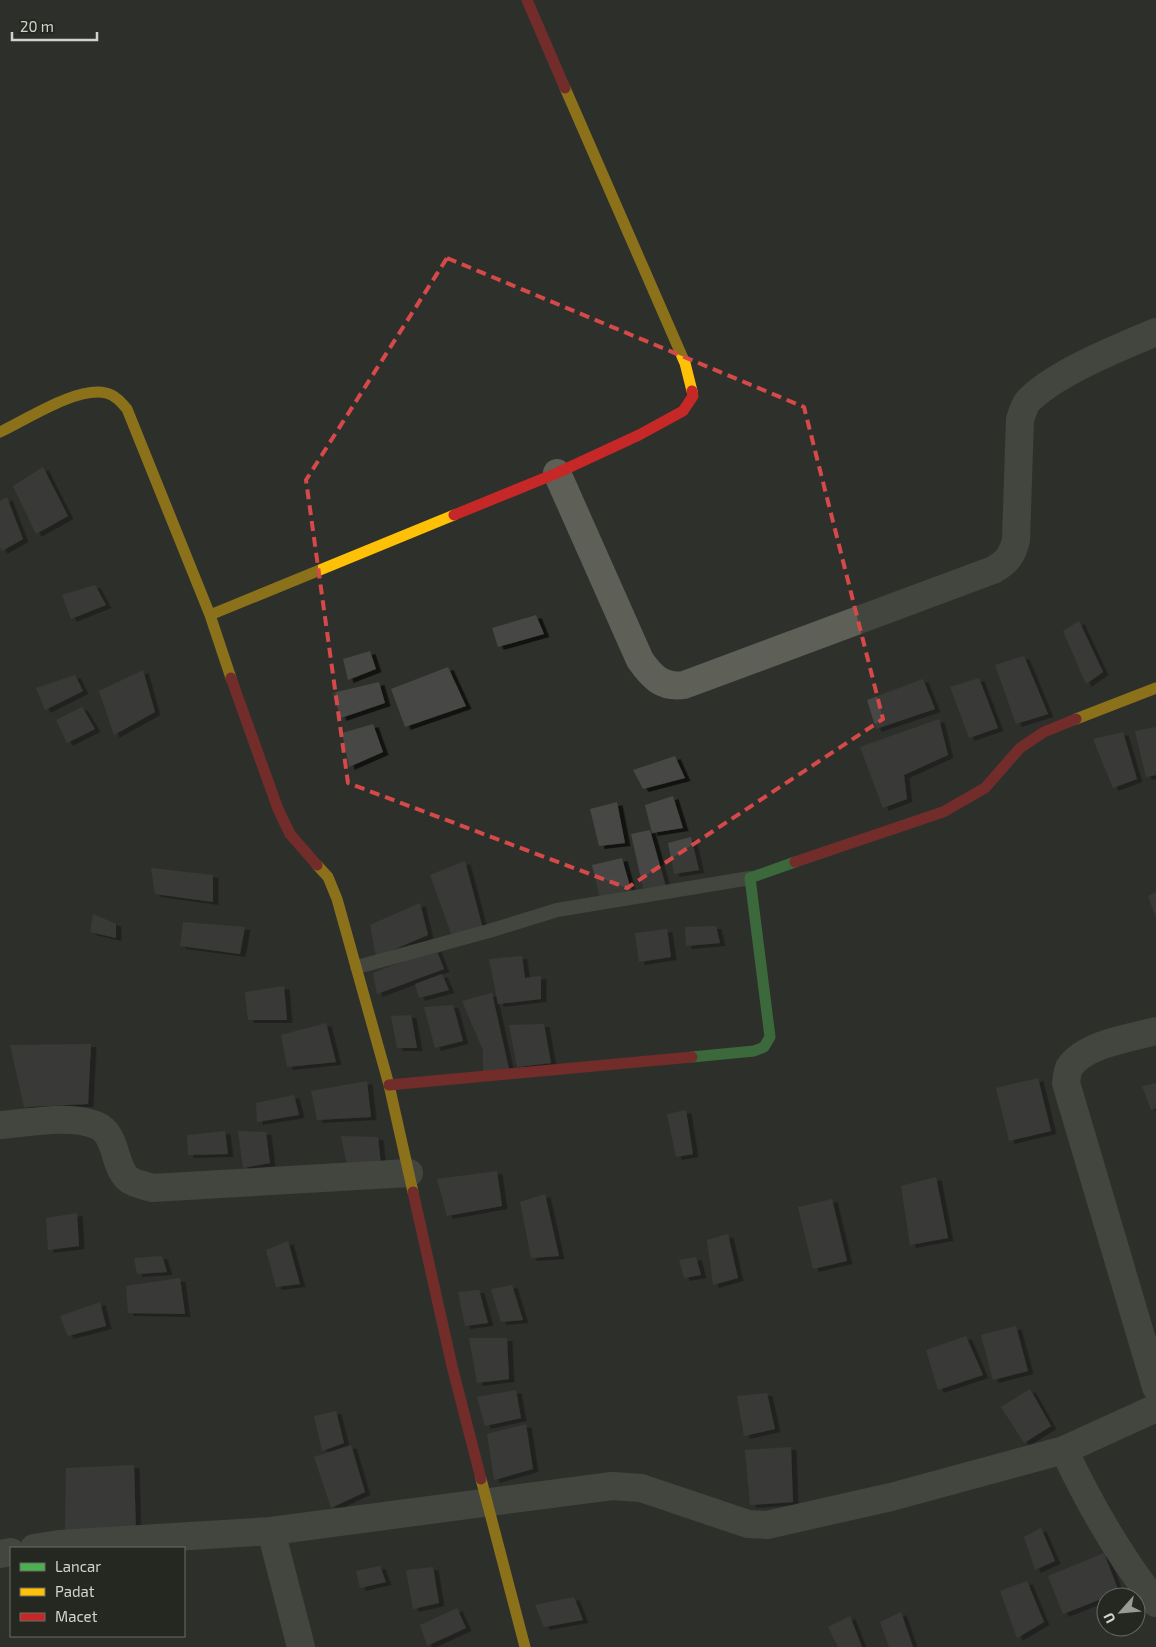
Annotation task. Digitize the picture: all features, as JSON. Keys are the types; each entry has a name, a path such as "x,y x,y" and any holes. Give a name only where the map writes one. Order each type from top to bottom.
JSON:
{"street":[{"path":"210,614 557,473 683,411 693,396 685,363 527,0"},
{"path":"557,473 640,660 652,676 672,687 684,685 993,570 1005,563 1013,554 1016,540 1020,420 1026,403 1052,383 1108,352 1156,332"},
{"path":"0,432 85,393 104,392 117,397 127,409 210,614 253,742 278,809 290,834 328,877 337,899 389,1085 452,1366 486,1503 526,1647"},
{"path":"389,1085 754,1051 764,1047 770,1037 750,878 943,812 985,788 1020,748 1044,732 1156,688"},
{"path":"1156,1031 1090,1050 1068,1070 1066,1083 1156,1387"},
{"path":"0,1125 78,1120 98,1126 111,1141 120,1169 126,1177 132,1182 152,1188 409,1173"},
{"path":"40,1547 59,1544 271,1532 612,1486 641,1488 748,1524 767,1525 890,1497 1064,1450 1156,1408"},
{"path":"1064,1450 1098,1514 1142,1585 1156,1603"},
{"path":"271,1532 301,1647"}],"lane":[{"path":"357,966 489,931 557,910 750,878"}],"highlighted area":[{"path":"447,258 804,407 883,719 627,888 348,783 306,480"}],"building":[{"path":"43,467 68,516 36,534 13,486"},
{"path":"7,497 23,539 2,551 0,547 0,501"},
{"path":"95,585 106,605 71,619 62,595"},
{"path":"536,615 544,634 498,647 492,628"},
{"path":"1079,621 1103,672 1086,684 1063,631"},
{"path":"370,651 376,669 348,680 343,659"},
{"path":"1024,656 1048,714 1016,724 995,665"},
{"path":"448,667 466,706 405,727 391,689"},
{"path":"143,670 155,712 114,735 99,691"},
{"path":"75,675 83,691 45,710 36,688"},
{"path":"979,678 998,728 969,738 950,687"},
{"path":"923,679 935,709 876,729 867,700"},
{"path":"379,682 385,703 341,718 332,693"},
{"path":"82,707 95,729 67,743 56,720"},
{"path":"939,719 948,755 904,775 907,799 883,808 860,747"},
{"path":"373,724 383,752 349,767 342,733"},
{"path":"1156,727 1156,775 1146,777 1135,731"},
{"path":"1123,732 1137,779 1113,788 1093,739"},
{"path":"675,756 685,778 643,789 633,770"},
{"path":"673,796 683,828 652,833 645,805"},
{"path":"617,802 625,843 599,846 590,809"},
{"path":"650,830 666,887 643,888 631,834"},
{"path":"691,837 699,870 674,874 668,843"},
{"path":"622,858 631,890 600,898 592,865"},
{"path":"465,861 483,929 452,936 430,875"},
{"path":"151,868 213,875 213,902 155,894"},
{"path":"1156,892 1156,918 1148,896"},
{"path":"420,903 428,935 376,957 370,925"},
{"path":"93,914 116,924 116,938 90,932"},
{"path":"183,922 245,927 240,954 180,946"},
{"path":"716,926 720,943 686,946 685,927"},
{"path":"667,929 671,957 639,962 635,933"},
{"path":"436,949 444,969 377,994 373,973"},
{"path":"522,956 525,978 541,976 541,999 498,1004 489,959"},
{"path":"442,974 449,990 419,998 415,984"},
{"path":"284,986 287,1020 248,1020 245,992"},
{"path":"492,993 509,1069 483,1073 483,1050 462,1001"},
{"path":"453,1005 463,1041 435,1048 424,1007"},
{"path":"411,1015 417,1048 397,1048 391,1016"},
{"path":"326,1023 336,1062 287,1067 281,1035"},
{"path":"544,1024 551,1063 517,1067 509,1025"},
{"path":"91,1044 88,1104 24,1107 10,1045"},
{"path":"1038,1078 1051,1131 1009,1141 996,1088"},
{"path":"367,1081 371,1117 317,1120 311,1091"},
{"path":"1156,1083 1156,1108 1151,1110 1142,1086"},
{"path":"294,1095 299,1115 257,1122 256,1103"},
{"path":"686,1110 693,1154 676,1157 667,1114"},
{"path":"225,1131 228,1154 188,1155 187,1135"},
{"path":"238,1131 266,1132 270,1163 243,1168"},
{"path":"341,1136 378,1137 381,1165 347,1165"},
{"path":"497,1171 502,1206 447,1216 437,1179"},
{"path":"936,1177 948,1238 910,1245 901,1186"},
{"path":"545,1194 559,1256 531,1258 520,1202"},
{"path":"832,1199 847,1261 813,1269 798,1207"},
{"path":"77,1213 79,1246 48,1250 46,1218"},
{"path":"728,1234 738,1278 713,1285 707,1240"},
{"path":"288,1241 300,1284 276,1287 266,1250"},
{"path":"162,1256 167,1272 137,1274 134,1258"},
{"path":"696,1257 701,1275 684,1278 679,1260"},
{"path":"180,1278 185,1314 128,1313 126,1286"},
{"path":"512,1285 523,1320 501,1322 491,1289"},
{"path":"479,1290 488,1323 465,1326 458,1292"},
{"path":"100,1302 106,1326 68,1336 60,1316"},
{"path":"1016,1326 1028,1371 993,1380 981,1335"},
{"path":"966,1336 983,1375 938,1390 926,1350"},
{"path":"469,1338 507,1338 509,1379 477,1383"},
{"path":"1030,1389 1051,1426 1024,1443 1001,1407"},
{"path":"516,1390 521,1418 485,1426 477,1397"},
{"path":"767,1393 775,1429 744,1436 737,1396"},
{"path":"336,1411 344,1443 322,1451 314,1416"},
{"path":"526,1424 533,1469 494,1480 487,1434"},
{"path":"351,1445 365,1492 331,1508 314,1457"},
{"path":"791,1447 793,1502 750,1505 745,1450"},
{"path":"134,1465 136,1533 65,1531 66,1468"},
{"path":"1041,1528 1055,1561 1035,1570 1024,1537"},
{"path":"1104,1553 1117,1587 1096,1587 1096,1601 1063,1614 1048,1576"},
{"path":"380,1566 386,1582 360,1588 356,1571"},
{"path":"433,1567 439,1603 413,1609 406,1570"},
{"path":"1027,1581 1044,1622 1017,1638 1000,1591"},
{"path":"574,1597 583,1620 544,1627 535,1605"},
{"path":"457,1608 466,1628 427,1646 420,1625"},
{"path":"901,1612 913,1647 889,1647 880,1622"},
{"path":"850,1616 862,1647 838,1647 828,1627"}],"traffic: fast":[{"path":"692,1057 754,1051 764,1047 770,1037 750,878 795,862"}],"traffic: slow":[{"path":"565,88 685,363 692,391"},
{"path":"0,432 52,405 81,394 106,393 115,397 127,409 210,615 231,678"},
{"path":"210,615 454,515"},
{"path":"1076,719 1156,688"},
{"path":"317,865 328,877 337,899 389,1085 413,1192"},
{"path":"481,1479 525,1647"}],"traffic: jam":[{"path":"527,0 565,88"},
{"path":"454,515 557,473 639,435 683,411 693,396 692,391"},
{"path":"231,678 278,809 290,834 317,865"},
{"path":"795,862 943,812 985,788 1020,748 1044,732 1076,719"},
{"path":"389,1085 692,1057"},
{"path":"413,1192 452,1366 481,1479"}]}
